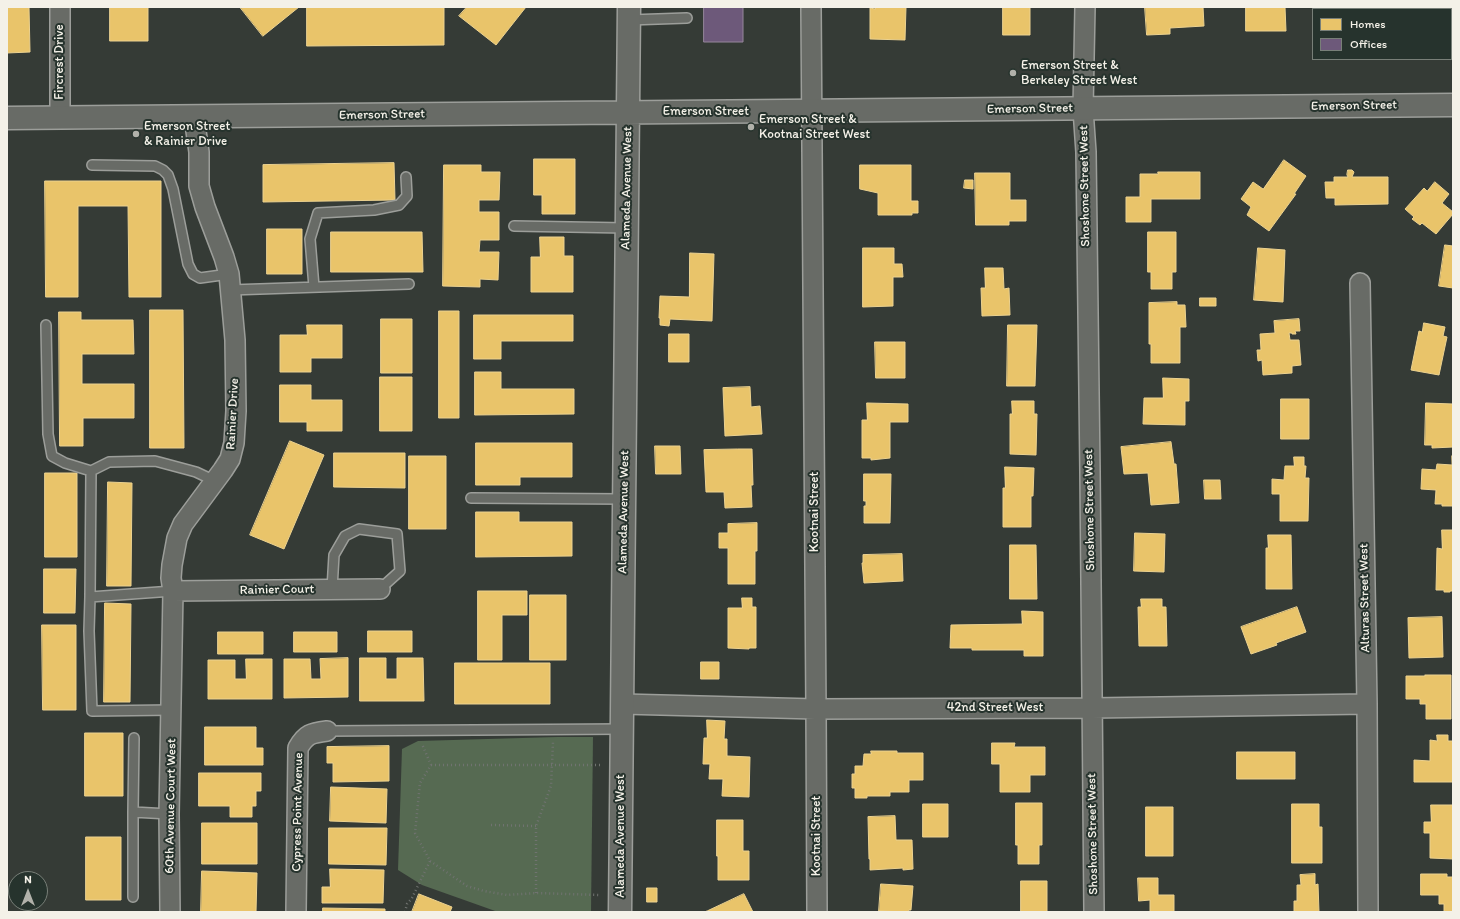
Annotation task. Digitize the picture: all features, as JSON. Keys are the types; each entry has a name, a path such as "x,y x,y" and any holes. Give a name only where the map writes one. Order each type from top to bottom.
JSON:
{"main road":[{"name":"Alameda Avenue West","path":"620,904 629,14"},
{"name":"Emerson Street","path":"7,118 812,112 1453,105"}],"street":[{"name":"Fircrest Drive","path":"60,7 60,117"},
{"name":"Kootnai Street","path":"811,7 817,912"},
{"name":"Shoshone Street West","path":"1085,7 1083,109 1086,152 1094,912"},
{"name":"Rainier Drive","path":"172,705 173,591 171,578 177,538 184,524 230,459 234,443 236,411 235,340 229,282 224,257 205,207 199,186 198,152 194,117"},
{"name":"Alturas Street West","path":"1360,283 1367,704 1368,912"},
{"name":"Rainier Court","path":"173,591 380,589"},
{"name":"42nd Street West","path":"622,704 816,709 1092,708 1367,704"},
{"name":"60th Avenue Court West","path":"170,912 169,814 172,705"},
{"name":"Cypress Point Avenue","path":"296,912 298,748 306,736 314,732 327,731"}],"lane":[{"path":"629,14 687,18"},
{"path":"92,165 155,166 163,170 168,175 173,189 188,264 193,274 200,278 229,282 314,287 408,284"},
{"path":"314,287 310,239 318,213 374,210 399,205 407,196 406,177"},
{"path":"514,226 627,228"},
{"path":"46,325 48,434 52,456 65,463 91,471 109,462 155,461 196,472 215,481"},
{"path":"91,471 89,631 92,711 172,705"},
{"path":"471,498 624,499"},
{"path":"332,589 334,555 345,536 359,529 397,534 400,571 380,589"},
{"path":"90,597 173,591"},
{"path":"327,731 622,729"},
{"path":"133,897 134,738"},
{"path":"133,812 169,814"}],"path":[{"path":"536,893 536,826 551,786 554,730"},
{"path":"420,740 431,765"},
{"path":"431,765 622,765"},
{"path":"431,765 420,783 415,833 430,861 467,886 478,890 507,895 536,893 620,904"},
{"path":"491,825 536,826"},
{"path":"405,912 407,904 412,898 430,861"}],"green space":[{"path":"593,737 591,912 498,912 422,885 398,870 402,749 418,741"}],"building: Homes":[{"path":"7,7 29,7 30,52 7,53"},
{"path":"110,7 148,7 148,41 110,41"},
{"path":"240,7 299,7 263,36"},
{"path":"307,7 444,7 444,45 307,46"},
{"path":"467,7 526,7 496,45 459,16"},
{"path":"875,7 906,7 905,40 870,39 870,8 875,9"},
{"path":"1003,7 1030,7 1030,35 1003,35"},
{"path":"1145,7 1203,7 1204,26 1170,28 1170,34 1147,35"},
{"path":"1246,7 1285,7 1286,31 1246,31"},
{"path":"1317,7 1373,7 1373,8"},
{"path":"534,159 575,159 575,214 542,214 542,195 534,195"},
{"path":"1284,160 1306,176 1294,194 1296,194 1269,231 1247,215 1251,207 1241,199 1253,182 1263,189"},
{"path":"394,163 395,200 263,202 263,165"},
{"path":"444,165 481,165 481,172 500,172 499,200 479,200 479,212 499,212 499,240 480,240 479,252 499,252 498,280 480,279 480,287 443,286"},
{"path":"860,165 911,165 911,201 918,201 918,213 912,213 912,215 878,215 878,193 860,189"},
{"path":"1348,170 1352,170 1354,172 1352,177 1388,177 1388,204 1335,205 1335,198 1326,198 1325,182 1334,182 1334,177 1348,177"},
{"path":"1158,172 1200,172 1200,199 1151,199 1151,222 1126,222 1126,197 1140,197 1140,174 1158,174"},
{"path":"975,173 1010,173 1010,200 1026,200 1026,221 1009,221 1009,225 976,225"},
{"path":"965,180 973,180 973,189 964,188"},
{"path":"45,181 161,181 161,297 129,297 128,206 78,206 78,297 46,297"},
{"path":"1435,182 1449,194 1442,203 1453,212 1453,214 1436,234 1422,223 1420,225 1412,219 1414,217 1405,209 1424,188 1427,191"},
{"path":"267,229 302,229 302,274 267,274"},
{"path":"331,232 422,232 423,272 331,272"},
{"path":"1148,232 1176,232 1176,272 1172,272 1172,289 1151,289 1151,272 1148,272"},
{"path":"540,237 564,237 564,256 573,256 573,292 531,292 531,257 540,257"},
{"path":"1445,245 1453,246 1453,288 1439,286"},
{"path":"863,248 894,248 894,264 902,264 903,277 893,277 893,306 863,307"},
{"path":"1258,248 1285,250 1283,302 1254,300"},
{"path":"690,253 714,254 712,321 670,319 669,326 660,325 660,296 689,297"},
{"path":"985,268 1003,268 1004,289 1009,288 1010,315 982,316 981,288 985,288"},
{"path":"1200,298 1216,298 1216,306 1200,306"},
{"path":"1177,302 1177,305 1185,305 1186,327 1180,327 1180,363 1151,363 1151,344 1149,344 1149,303"},
{"path":"150,310 183,310 184,448 150,448"},
{"path":"439,311 459,311 459,418 439,418"},
{"path":"59,312 81,312 81,320 133,320 134,354 82,354 82,384 134,384 134,418 83,418 83,446 60,446"},
{"path":"474,315 573,315 573,341 501,341 501,359 474,359"},
{"path":"381,319 412,319 412,373 381,373"},
{"path":"1299,319 1300,331 1295,331 1296,334 1289,333 1290,340 1299,340 1301,365 1292,366 1292,373 1263,375 1262,360 1258,361 1257,350 1261,350 1260,334 1275,333 1274,321"},
{"path":"1424,323 1445,327 1443,336 1447,337 1439,375 1411,370 1419,331 1422,332"},
{"path":"307,325 342,325 342,358 311,358 311,372 280,372 280,335 307,335"},
{"path":"1008,325 1037,325 1035,386 1007,386"},
{"path":"669,334 689,334 689,362 669,362"},
{"path":"875,342 905,342 905,378 876,378"},
{"path":"475,372 501,372 501,389 574,389 574,414 475,415"},
{"path":"380,377 412,377 412,431 380,431"},
{"path":"1163,378 1189,379 1189,401 1185,401 1185,425 1143,424 1144,398 1163,398"},
{"path":"280,385 311,385 311,400 342,400 342,431 307,431 307,422 280,422"},
{"path":"750,387 751,407 760,406 762,434 725,436 723,388"},
{"path":"1281,399 1309,399 1309,439 1281,439"},
{"path":"1012,401 1034,401 1034,414 1037,414 1036,455 1010,454 1010,414 1012,414"},
{"path":"867,403 908,404 908,422 890,422 890,458 871,460 871,458 862,458 862,420 867,420"},
{"path":"1426,403 1453,404 1453,447 1432,448 1432,445 1425,445"},
{"path":"290,441 324,455 284,549 250,535"},
{"path":"1171,442 1174,464 1176,464 1179,503 1151,505 1148,473 1124,474 1121,447"},
{"path":"476,443 572,443 572,477 520,477 520,485 476,485"},
{"path":"655,446 680,446 681,474 656,474"},
{"path":"752,449 752,507 725,508 724,492 706,492 704,450"},
{"path":"334,453 405,453 405,488 334,487"},
{"path":"409,456 446,456 446,529 409,529"},
{"path":"1452,456 1453,506 1442,506 1442,504 1435,504 1436,490 1421,489 1422,469 1436,470 1437,464 1452,465"},
{"path":"1294,457 1304,457 1304,466 1306,466 1305,478 1309,478 1308,521 1280,521 1280,494 1272,494 1272,479 1284,480 1285,466 1294,466"},
{"path":"1005,467 1034,468 1033,496 1031,496 1031,527 1003,527 1003,488 1005,488"},
{"path":"45,473 77,473 77,557 45,557"},
{"path":"864,474 891,474 890,523 864,523 864,506 866,506 866,501 864,501"},
{"path":"1204,480 1220,480 1221,499 1205,499"},
{"path":"108,482 132,483 131,586 107,586"},
{"path":"476,512 519,512 519,522 572,522 572,556 476,557"},
{"path":"757,523 755,584 728,584 728,548 719,548 719,533 728,533 728,524"},
{"path":"1442,530 1453,530 1453,591 1450,592 1436,590 1437,548 1442,549"},
{"path":"1135,533 1165,534 1164,572 1134,571"},
{"path":"1268,535 1291,535 1292,589 1266,589 1266,548 1268,548"},
{"path":"1010,545 1036,545 1037,599 1010,599"},
{"path":"902,554 903,581 864,583 862,563 863,555"},
{"path":"44,569 76,569 75,613 44,613"},
{"path":"478,591 527,591 527,615 502,615 502,660 478,660"},
{"path":"530,595 566,595 566,660 530,660"},
{"path":"742,598 752,598 752,607 756,607 756,648 728,648 728,608 742,608"},
{"path":"1141,599 1162,599 1162,607 1166,607 1167,646 1139,646 1138,607 1141,607"},
{"path":"105,603 131,604 130,702 104,702"},
{"path":"1297,607 1306,632 1276,643 1277,645 1251,654 1241,627"},
{"path":"1022,611 1043,612 1043,656 1024,656 1024,650 972,650 972,648 950,648 951,625 1022,624"},
{"path":"1442,617 1443,657 1409,658 1408,618"},
{"path":"42,625 76,625 76,710 43,710"},
{"path":"368,631 412,631 412,652 368,652"},
{"path":"218,632 263,632 263,654 218,654"},
{"path":"294,632 337,632 337,652 294,652"},
{"path":"348,658 348,697 284,698 284,659 310,659 311,679 321,679 320,659"},
{"path":"360,658 386,658 386,679 397,679 397,658 423,658 424,701 360,701"},
{"path":"246,659 272,659 272,699 208,699 208,660 235,660 235,679 246,679"},
{"path":"701,662 719,662 719,679 701,679"},
{"path":"455,663 550,663 550,704 455,704"},
{"path":"1451,675 1451,719 1426,719 1426,704 1420,704 1420,699 1406,699 1406,676"},
{"path":"707,720 725,721 724,739 727,739 727,756 750,757 749,797 722,796 723,779 709,779 710,764 703,764 704,738 707,738"},
{"path":"205,727 256,727 256,748 263,748 263,765 205,765"},
{"path":"85,733 123,733 123,796 85,796"},
{"path":"1437,735 1448,735 1448,741 1453,741 1453,782 1414,782 1414,760 1430,761 1430,740 1437,741"},
{"path":"992,743 1015,743 1014,747 1045,747 1045,775 1030,775 1030,792 1000,792 1000,764 992,764"},
{"path":"389,746 389,781 333,782 333,763 327,763 327,747"},
{"path":"871,751 923,753 923,780 909,780 909,792 890,792 890,796 867,796 867,798 855,798 855,788 852,788 852,774 855,774 855,766 863,766 864,754 871,754"},
{"path":"1237,752 1295,752 1295,779 1237,779"},
{"path":"199,773 261,773 261,791 256,791 256,806 252,806 252,817 230,817 230,806 199,806"},
{"path":"331,787 387,789 386,823 330,821"},
{"path":"1016,803 1042,803 1042,845 1039,845 1039,864 1018,864 1018,845 1016,845"},
{"path":"923,804 948,804 948,837 923,837"},
{"path":"1292,804 1319,804 1319,827 1322,827 1322,863 1292,863"},
{"path":"1431,805 1453,805 1453,859 1430,858 1430,833 1424,833 1424,822 1431,822"},
{"path":"1146,807 1173,807 1173,856 1146,856"},
{"path":"895,816 896,840 912,840 913,869 903,870 903,868 870,870 868,817"},
{"path":"717,820 743,820 743,851 749,851 749,880 718,880"},
{"path":"202,823 257,823 257,864 202,864"},
{"path":"329,828 387,828 386,865 329,864"},
{"path":"86,837 121,837 121,900 86,900"},
{"path":"330,869 384,870 383,903 322,903 322,887 330,887"},
{"path":"202,871 257,873 256,912 201,912"},
{"path":"1315,874 1315,885 1318,884 1319,912 1294,912 1294,901 1297,901 1297,885 1301,885 1300,875"},
{"path":"1421,874 1447,874 1447,877 1453,877 1453,912 1444,912 1444,904 1439,904 1439,895 1421,895"},
{"path":"1138,878 1158,878 1158,895 1174,895 1174,912 1150,912 1150,900 1139,901"},
{"path":"1021,881 1047,881 1047,912 1021,912"},
{"path":"881,884 913,886 911,910 908,912 879,911"},
{"path":"647,888 657,888 657,902 647,902"},
{"path":"419,894 452,907 450,912 412,912"},
{"path":"744,894 753,912 704,912 707,911"},
{"path":"323,908 385,909 385,912 323,912"}],"building: Offices":[{"path":"704,7 743,7 743,42 704,42"}],"place":[{"name":"Emerson Street & Berkeley Street West","path":"1013,73"},
{"name":"Emerson Street & Kootnai Street West","path":"751,127"},
{"name":"Emerson Street & Rainier Drive","path":"136,134"}]}
